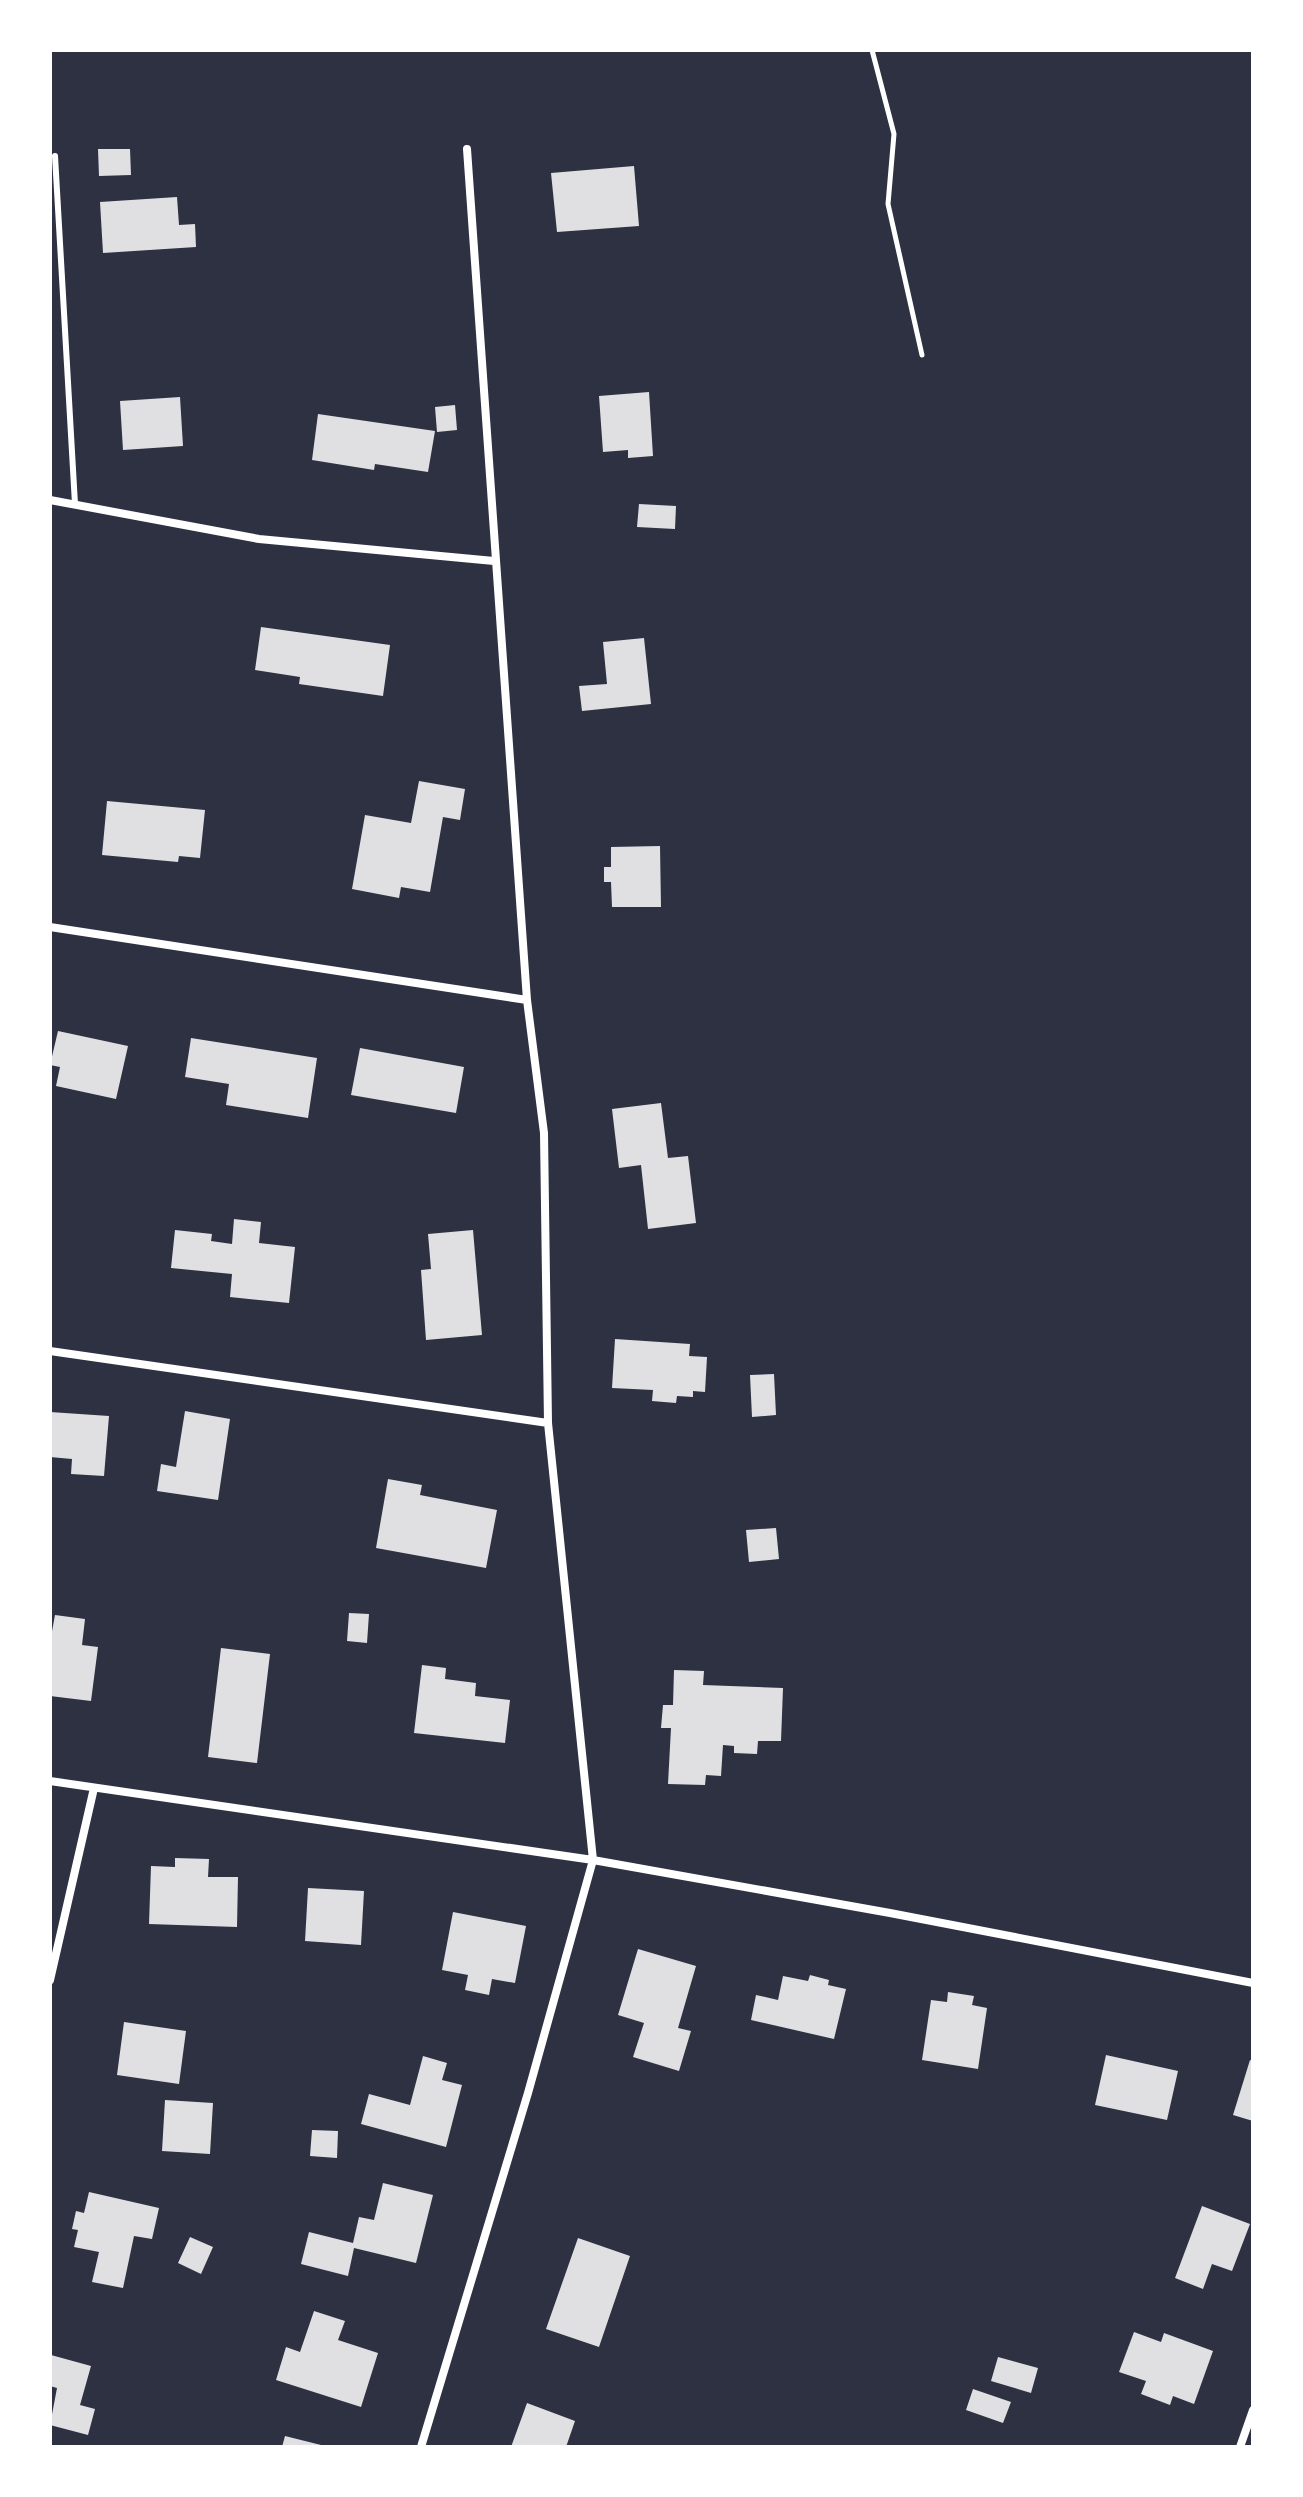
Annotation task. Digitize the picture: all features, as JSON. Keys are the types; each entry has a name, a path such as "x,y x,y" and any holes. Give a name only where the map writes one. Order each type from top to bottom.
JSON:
{"street":[{"path":"421,2447 528,2093 593,1860 548,1423 544,1133 527,1000 467,149"},
{"path":"50,500 259,539 494,561"},
{"path":"50,927 527,1000"},
{"path":"50,1351 548,1423"},
{"path":"50,1781 593,1860 1253,1983"},
{"path":"50,1980 94,1788"},
{"path":"1240,2447 1253,2410"}],"lane":[{"path":"55,156 75,504"}],"path":[{"path":"872,50 894,134 888,204 922,355"}],"building":[{"path":"98,149 130,149 131,175 99,176"},
{"path":"634,166 639,226 557,232 551,173"},
{"path":"177,197 179,225 195,224 196,247 103,253 100,202"},
{"path":"649,392 653,456 628,458 628,450 603,452 599,396"},
{"path":"180,397 183,446 123,450 120,401"},
{"path":"455,405 457,430 437,432 435,407"},
{"path":"318,414 435,431 428,472 375,464 374,470 312,460"},
{"path":"639,504 676,506 675,529 637,527"},
{"path":"261,627 390,645 383,696 299,684 300,677 255,670"},
{"path":"644,638 651,704 582,711 579,686 607,684 603,642"},
{"path":"419,781 465,789 460,820 443,817 430,892 401,887 399,898 352,889 365,815 411,823"},
{"path":"107,801 205,810 200,858 179,856 178,862 102,855"},
{"path":"660,846 661,907 612,907 611,882 604,882 604,867 611,867 611,847"},
{"path":"58,1031 128,1046 116,1099 56,1086 60,1067 50,1065"},
{"path":"191,1038 317,1058 308,1118 226,1105 229,1084 185,1077"},
{"path":"360,1048 464,1067 456,1113 351,1095"},
{"path":"661,1103 668,1158 688,1156 696,1223 648,1229 641,1165 619,1168 612,1109"},
{"path":"234,1219 261,1222 259,1243 295,1247 289,1303 230,1297 232,1274 171,1268 175,1230 212,1234 211,1241 232,1244"},
{"path":"473,1230 482,1335 426,1340 421,1270 431,1269 428,1234"},
{"path":"615,1339 690,1344 689,1356 707,1357 705,1392 693,1391 693,1397 677,1396 676,1403 652,1401 653,1390 612,1388"},
{"path":"774,1374 776,1415 752,1417 750,1375"},
{"path":"185,1411 230,1419 218,1500 157,1491 161,1464 176,1467"},
{"path":"50,1412 109,1416 104,1476 71,1474 72,1459 50,1457"},
{"path":"388,1479 422,1485 420,1495 497,1510 486,1568 376,1548"},
{"path":"776,1528 779,1559 749,1562 746,1530"},
{"path":"349,1613 369,1614 367,1643 347,1641"},
{"path":"55,1615 85,1619 82,1645 98,1647 91,1701 50,1696 50,1642"},
{"path":"221,1648 270,1654 257,1763 208,1757"},
{"path":"422,1665 446,1668 445,1679 476,1683 475,1696 510,1700 505,1743 414,1733"},
{"path":"674,1670 704,1671 703,1685 783,1688 781,1741 758,1741 757,1754 734,1753 734,1746 723,1745 721,1776 706,1775 705,1785 668,1784 671,1728 661,1728 663,1705 673,1705"},
{"path":"175,1858 209,1859 208,1877 238,1877 237,1927 149,1924 151,1866 175,1867"},
{"path":"308,1888 364,1891 361,1945 305,1941"},
{"path":"453,1912 526,1926 515,1983 492,1979 489,1995 465,1990 468,1975 442,1970"},
{"path":"638,1949 696,1966 678,2028 691,2031 679,2071 633,2057 644,2023 618,2015"},
{"path":"810,1975 829,1980 828,1985 846,1989 834,2039 751,2020 756,1995 778,2000 783,1976 808,1981"},
{"path":"948,1992 974,1996 972,2005 987,2008 978,2069 922,2060 931,2000 947,2002"},
{"path":"124,2022 186,2031 179,2084 117,2075"},
{"path":"1106,2055 1178,2071 1167,2120 1095,2105"},
{"path":"423,2056 447,2063 442,2080 462,2085 446,2147 361,2124 369,2094 410,2105"},
{"path":"1250,2060 1253,2061 1253,2121 1233,2115"},
{"path":"165,2100 213,2103 210,2154 162,2151"},
{"path":"312,2130 338,2131 337,2158 310,2156"},
{"path":"383,2183 433,2195 416,2263 354,2248 348,2276 301,2264 309,2232 353,2243 359,2217 374,2220"},
{"path":"89,2192 159,2208 152,2239 134,2236 123,2288 92,2282 99,2252 74,2247 78,2230 72,2229 76,2211 84,2213"},
{"path":"1202,2206 1250,2224 1232,2271 1212,2264 1203,2289 1175,2278"},
{"path":"190,2237 213,2247 201,2274 178,2263"},
{"path":"578,2238 630,2256 599,2347 546,2329"},
{"path":"314,2311 345,2321 338,2340 378,2353 361,2407 276,2380 286,2347 300,2352"},
{"path":"1134,2332 1161,2342 1164,2333 1213,2351 1194,2404 1173,2396 1170,2405 1141,2394 1146,2381 1119,2372"},
{"path":"51,2355 91,2366 80,2405 95,2409 88,2435 50,2425 57,2388 50,2386"},
{"path":"998,2357 1038,2368 1031,2393 991,2381"},
{"path":"973,2389 1011,2402 1003,2423 966,2410"},
{"path":"527,2403 575,2421 566,2447 511,2447"},
{"path":"285,2436 325,2446 282,2447"}]}
